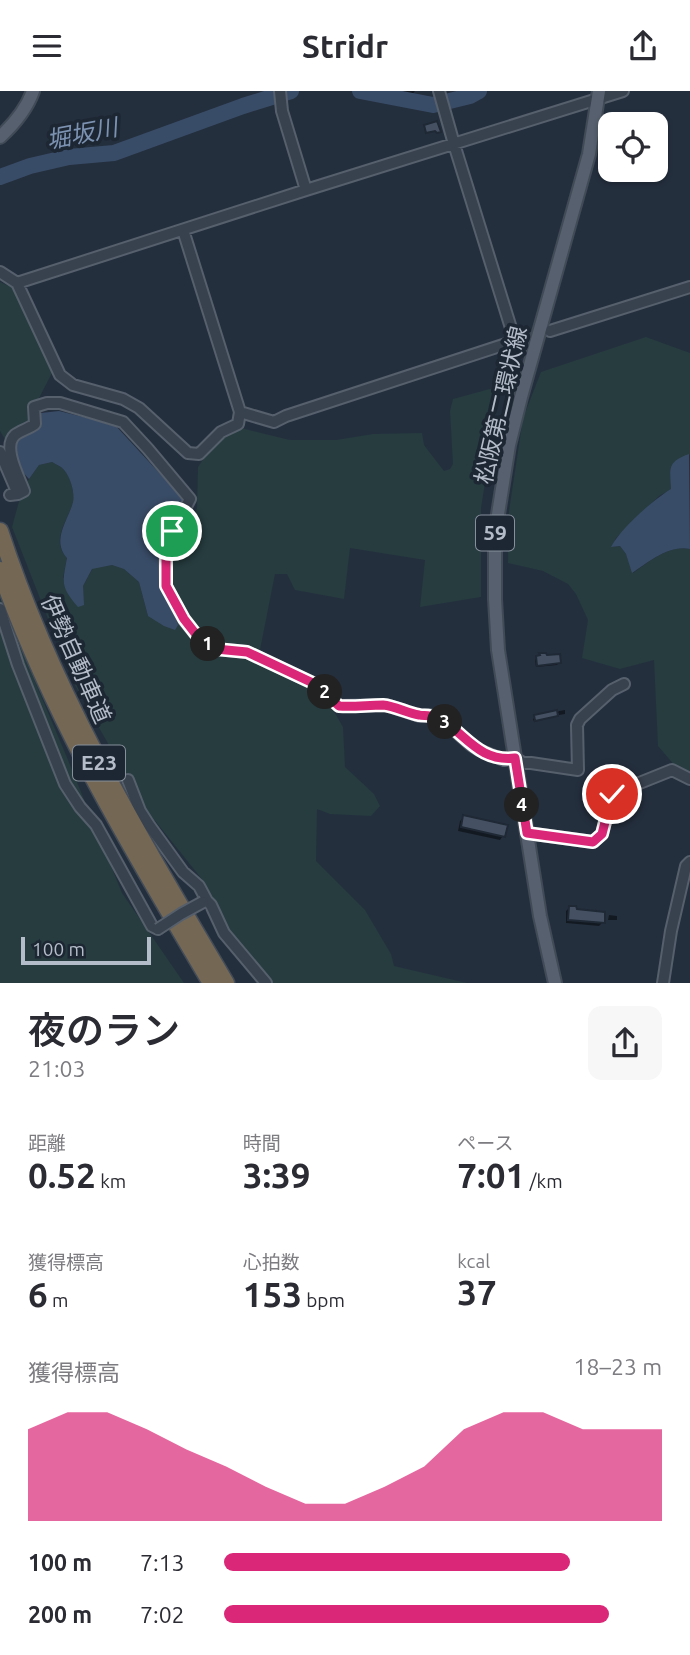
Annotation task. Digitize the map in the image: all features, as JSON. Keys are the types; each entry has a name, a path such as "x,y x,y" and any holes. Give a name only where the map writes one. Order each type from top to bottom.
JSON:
{"highway":[{"name":"伊勢自動車道","path":"0,531 38,634 88,742 132,824 226,983"},
{"name":"伊勢自動車道","path":"0,571 26,639 76,748 211,983"}],"main road":[{"path":"0,137 11,127 33,91"},
{"name":"松阪第二環状線","path":"555,983 540,916 498,650 495,533 509,445 520,397 589,155 599,95"}],"street":[{"path":"281,91 282,111 306,190"},
{"path":"240,412 274,422 515,341 439,91"},
{"path":"18,283 599,95 623,91"},
{"path":"0,272 18,283 60,375 73,385 122,399 139,408 188,453 199,454 221,432 238,424 240,412 183,230"},
{"path":"550,331 690,287"},
{"path":"0,452 14,494 24,491 9,450 15,435 35,424 36,405 61,403 123,422 190,499 167,542 166,552 166,586 184,619 198,637 216,649 247,652 315,684 339,706 386,705 420,716 429,715 445,722 479,750 505,760 515,758 523,764 578,770 577,725 580,719 612,690 624,684"},
{"path":"0,609 18,665 65,784 79,807 96,825 152,926 158,929 181,913 205,902"},
{"path":"527,833 593,842 602,834 612,794 672,770 690,779"},
{"path":"128,780 140,811 149,825 177,865 199,886 205,902 211,905 224,933 266,983"},
{"path":"663,983 671,931 686,866 690,862"}],"green space":[{"path":"0,282 18,290 53,371 38,400 36,419 9,446 0,431"},
{"path":"646,337 690,353 690,454 672,489 659,496 616,538 612,547 620,546 633,573 667,551 690,549 690,773 676,767 658,746 654,660 620,669 582,658 588,620 576,594 568,584 543,571 508,563 509,511 523,418 541,372"},
{"path":"497,387 499,396 481,508 481,597 420,607 425,560 350,548 344,599 295,590 287,574 275,574 259,655 324,694 343,727 345,767 374,794 380,806 371,816 330,814 317,809 316,861 365,910 391,954 394,966 467,983 256,983 205,883 144,807 72,680 12,527 21,494 39,465 52,462 61,467 71,483 73,498 60,537 62,551 67,558 63,578 83,586 93,568 112,565 124,569 139,582 148,616 167,596 163,544 165,530 188,528 197,508 198,467 210,449 229,431 241,428 290,440 336,440 373,434 422,433 424,445 444,471 450,469 453,464 450,411 453,399"},
{"path":"0,599 122,893 184,983 0,983"}],"water":[{"path":"59,411 115,425 186,502 165,530 163,544 167,596 178,625 175,630 148,616 139,582 124,569 112,565 92,569 83,586 84,605 78,607 68,595 64,585 67,558 60,544 62,530 73,502 71,483 64,470 52,462 39,465 29,479 20,469 16,449 17,441 27,431 34,432 41,413"},
{"path":"689,454 690,549 667,551 632,573 626,554 620,546 611,547 638,515 671,489 673,463"}],"building":[{"path":"437,121 441,132 426,133 424,125"},
{"path":"539,653 560,654 561,663 537,666 536,656 540,655"},
{"path":"557,710 558,716 535,721 534,715"},
{"path":"463,815 508,825 505,837 461,827"},
{"path":"569,906 605,912 605,923 568,920"}],"waterway":[{"name":"堀坂川","path":"0,177 30,166 69,157 114,153 291,91"},
{"name":"堀坂川","path":"360,91 433,105 470,96 479,91"}],"tunnel":[{"path":"515,341 542,334"}],"route":[{"path":"172,531 167,542 166,586 184,619 198,637 216,649 247,652 315,684 339,706 386,705 420,716 429,715 445,722 479,750 505,760 515,758 527,833 593,842 602,834 612,794"}]}
